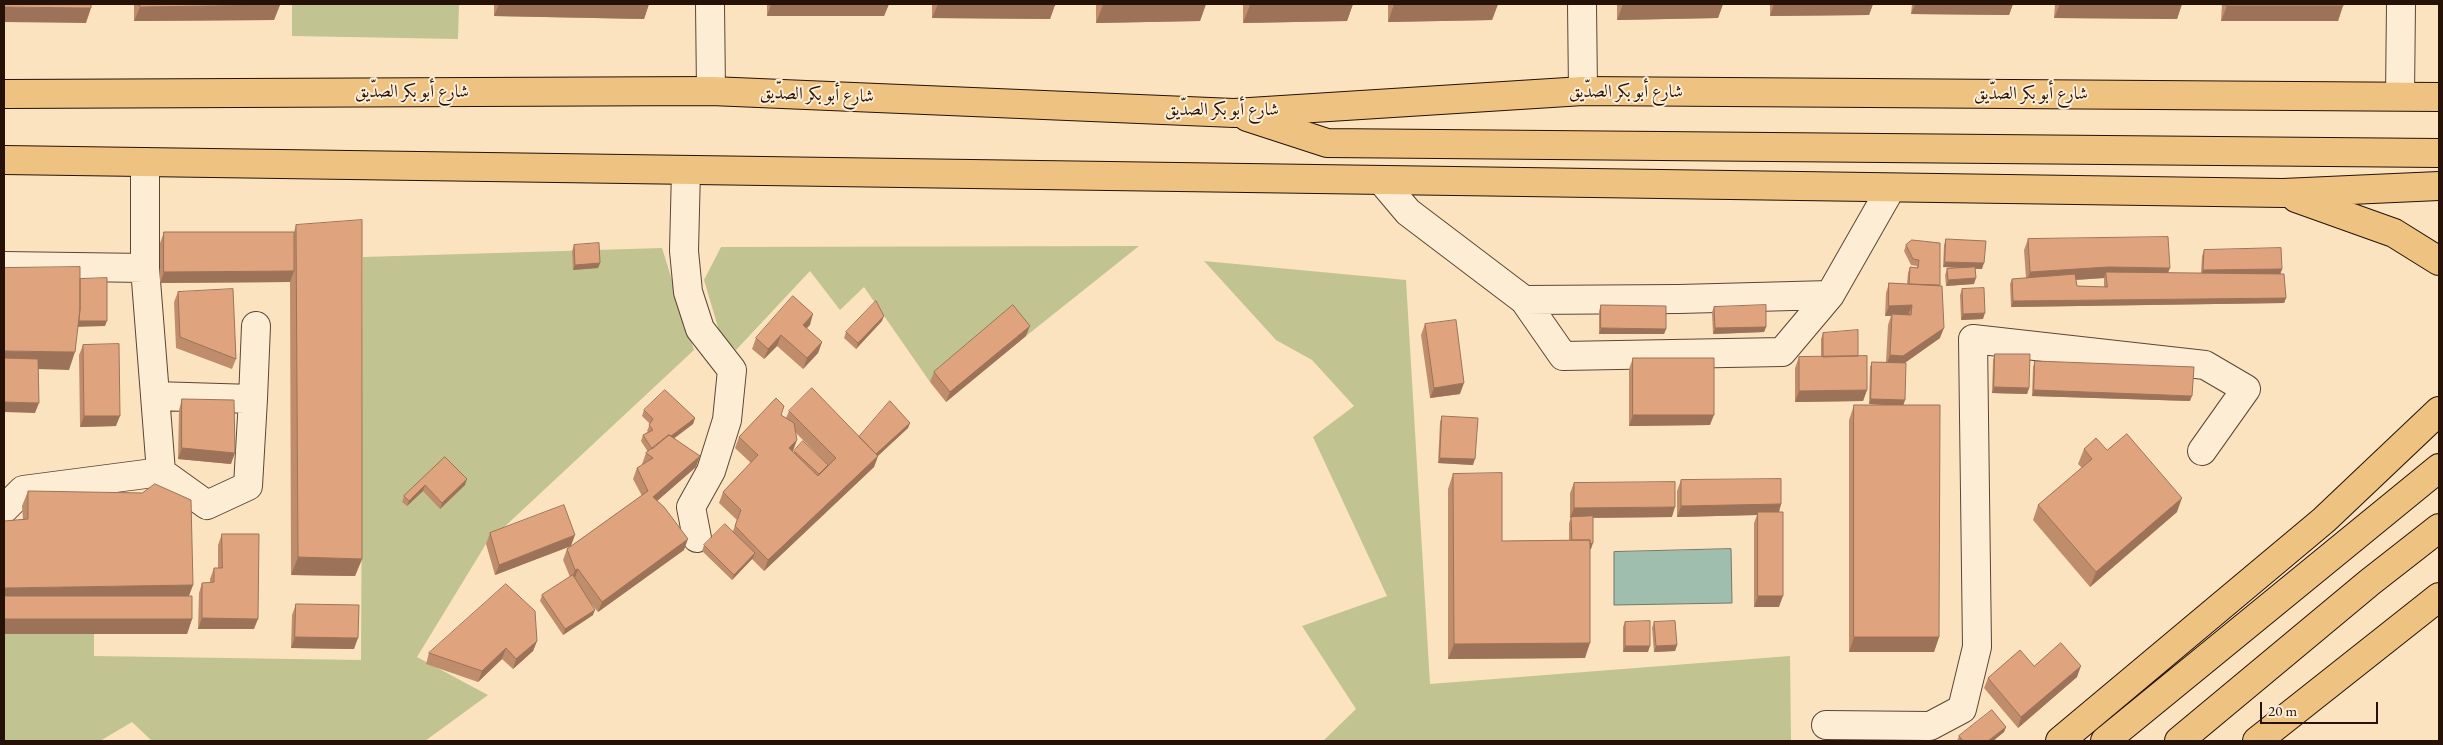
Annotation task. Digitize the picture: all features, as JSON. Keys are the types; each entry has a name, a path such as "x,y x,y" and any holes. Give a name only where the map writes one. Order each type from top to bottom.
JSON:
{"main road":[{"name":"شارع أبو بكر الصدّيق","path":"4,94 711,90 1234,113 1583,91 2439,97"},
{"path":"1234,113 1327,143 2439,153"},
{"path":"4,160 2283,193 2439,186"},
{"path":"2283,193 2394,233 2439,261"},
{"path":"2060,741 2324,520 2439,411"},
{"path":"2105,741 2439,468"},
{"path":"2179,741 2370,582 2439,528"},
{"path":"2256,741 2439,597"}],"street":[{"path":"710,4 711,90"},
{"path":"1582,4 1583,91"},
{"path":"2400,96 2402,4"},
{"path":"145,162 145,268 162,472"},
{"path":"686,170 684,251 688,292 700,329 732,370 727,420 711,472 691,507 697,538"},
{"path":"1381,180 1408,212 1524,300 1563,356 1782,352 1830,295 1891,188"},
{"path":"4,266 145,268"},
{"path":"1524,300 1680,299 1830,295"},
{"path":"4,508 23,490 162,472 207,505 248,486 256,326"},
{"path":"1826,725 1930,726 1970,719 1976,647 1973,339 2205,365 2246,389 2202,451"},
{"path":"155,396 253,399"}],"green space":[{"path":"292,4 459,4 458,39 292,36"},
{"path":"1139,246 1026,336 1009,316 930,382 864,287 840,310 810,271 736,350 720,334 704,280 721,247"},
{"path":"662,248 694,350 486,544 417,657 488,695 425,741 152,741 132,722 100,741 4,741 4,634 94,634 94,656 361,660 363,257"},
{"path":"1204,261 1406,280 1430,684 1790,656 1791,741 1323,741 1356,709 1302,626 1387,596 1313,437 1354,406 1312,360 1276,340"}],"shaded area":[{"path":"1731,549 1732,603 1614,605 1614,552"}],"building":[{"path":"4,4 91,4 91,8 4,7"},
{"path":"140,4 280,4 280,5 140,7"},
{"path":"938,4 1055,4 1055,5"},
{"path":"1103,4 1178,4 1103,5"},
{"path":"1250,4 1345,4 1250,5"},
{"path":"2227,4 2343,4 2343,6 2227,6"},
{"path":"362,220 362,559 298,557 296,225"},
{"path":"164,232 294,232 294,271 164,272"},
{"path":"2168,237 2170,268 2108,267 2030,272 2028,239"},
{"path":"1946,239 1986,241 1984,263 1945,262"},
{"path":"1912,240 1940,243 1940,285 1909,284 1910,267 1918,268 1919,260 1913,259 1906,245"},
{"path":"599,243 600,263 575,265 574,245"},
{"path":"2281,248 2282,269 2203,270 2204,250"},
{"path":"80,267 80,309 75,352 4,351 4,268"},
{"path":"1975,267 1976,278 1948,280 1947,269"},
{"path":"2106,272 2284,274 2286,298 2013,301 2012,279 2075,274 2077,286 2107,287"},
{"path":"107,278 107,321 79,321 80,279"},
{"path":"1889,283 1942,286 1944,328 1903,356 1890,355 1892,314 1911,315 1912,305 1889,306"},
{"path":"1984,288 1985,313 1963,314 1962,289"},
{"path":"233,289 236,359 180,337 178,292"},
{"path":"793,296 813,314 803,325 822,342 807,358 781,335 768,349 756,338"},
{"path":"876,301 884,316 858,343 846,332"},
{"path":"1013,305 1030,326 950,392 934,372"},
{"path":"1601,305 1666,306 1666,329 1601,328"},
{"path":"1766,305 1766,327 1715,328 1714,307"},
{"path":"1456,320 1464,383 1434,388 1425,324"},
{"path":"1858,330 1858,356 1823,357 1823,333"},
{"path":"119,344 120,416 84,416 83,345"},
{"path":"1995,354 2030,354 2029,388 1994,387"},
{"path":"1867,356 1867,390 1799,391 1799,357"},
{"path":"4,358 38,359 39,403 4,402"},
{"path":"1633,358 1714,358 1714,415 1633,415"},
{"path":"2035,361 2194,367 2192,396 2034,390"},
{"path":"1872,362 1906,363 1905,400 1871,399"},
{"path":"812,388 878,456 768,560 735,526 741,510 723,492 758,455 739,437 776,398 784,406 781,415 794,423 797,440 789,448 818,476 836,458 789,411"},
{"path":"665,390 695,418 652,449 643,435 653,430 649,425 653,419 644,410"},
{"path":"182,399 234,400 235,453 182,448"},
{"path":"890,401 910,423 876,454 859,437"},
{"path":"1854,405 1940,405 1939,637 1854,637"},
{"path":"1442,416 1478,418 1475,459 1440,458"},
{"path":"2127,434 2182,498 2096,572 2038,505 2092,459 2084,449 2096,438 2107,450"},
{"path":"669,435 700,456 653,497 664,507 688,539 602,602 578,569 575,570 567,549 648,491 637,468 653,458 646,453"},
{"path":"803,441 828,465 819,474 794,451"},
{"path":"445,457 467,479 442,503 425,485 409,501 404,496"},
{"path":"1502,473 1502,541 1590,540 1590,643 1454,644 1453,474"},
{"path":"1781,479 1781,504 1681,506 1681,480"},
{"path":"1675,482 1675,507 1574,508 1574,483"},
{"path":"155,484 191,500 193,585 4,588 4,521 28,519 28,491 142,493"},
{"path":"564,505 575,535 499,565 490,533"},
{"path":"1758,512 1783,512 1783,596 1758,596"},
{"path":"1593,516 1593,543 1590,544 1590,540 1572,540 1571,517"},
{"path":"725,524 755,553 734,575 704,545"},
{"path":"222,534 259,534 258,619 202,618 202,583 214,582 214,568 222,568"},
{"path":"573,575 595,610 565,629 542,595"},
{"path":"506,584 535,611 537,641 516,659 506,648 482,671 429,653"},
{"path":"4,596 192,596 192,619 4,619"},
{"path":"296,604 359,605 358,638 295,637"},
{"path":"1650,621 1650,646 1625,646 1625,622"},
{"path":"1675,621 1677,645 1656,646 1654,622"},
{"path":"2061,643 2081,666 2021,717 1988,678 2020,650 2034,666"},
{"path":"1992,710 2006,727 1988,741 1963,741 1959,736"}]}
